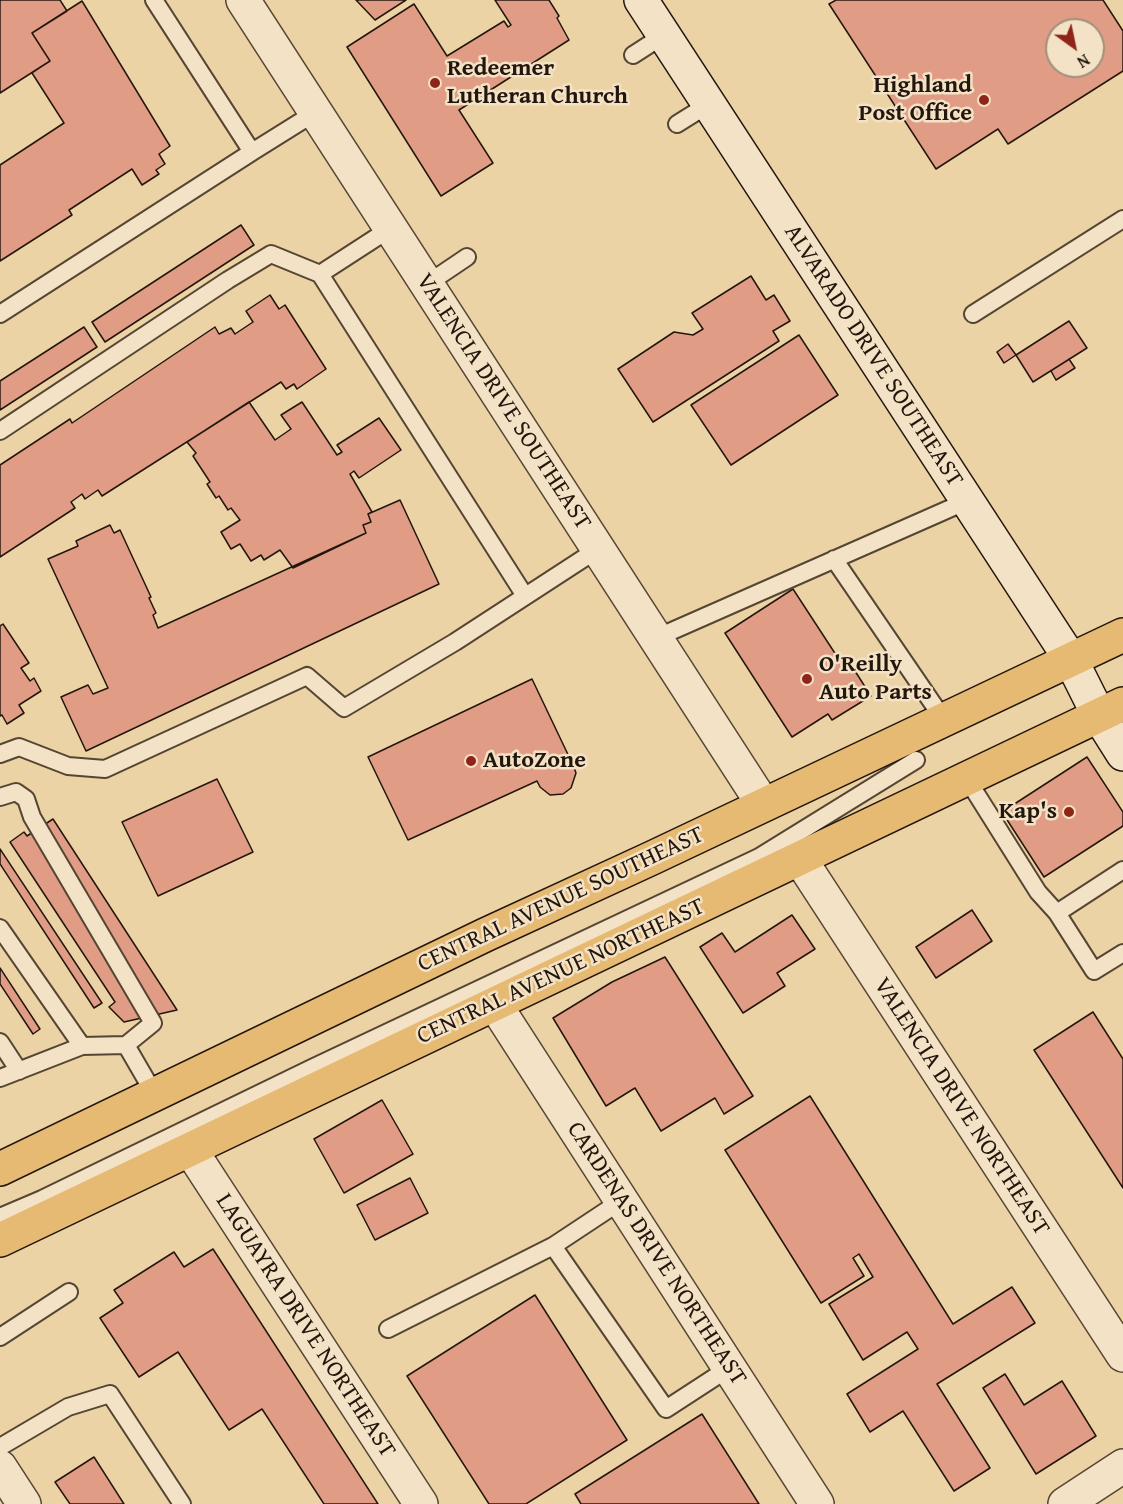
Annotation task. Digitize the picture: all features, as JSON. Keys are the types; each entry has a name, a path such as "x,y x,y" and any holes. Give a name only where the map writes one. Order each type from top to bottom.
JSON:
{"main road":[{"name":"CENTRAL AVENUE SOUTHEAST","path":"0,1169 484,935 1123,635"},
{"name":"CENTRAL AVENUE NORTHEAST","path":"0,1240 1111,710"}],"street":[{"name":"VALENCIA DRIVE SOUTHEAST","path":"243,0 763,804"},
{"name":"ALVARADO DRIVE SOUTHEAST","path":"641,0 1071,660 1111,710 1123,754"},
{"name":"VALENCIA DRIVE NORTHEAST","path":"800,859 1123,1355"},
{"name":"CARDENAS DRIVE NORTHEAST","path":"495,1003 817,1504"},
{"name":"LAGUAYRA DRIVE NORTHEAST","path":"190,1149 420,1504"},
{"path":"1065,1504 1123,1466"},
{"path":"0,1467 24,1504"}],"lane":[{"path":"154,0 252,152"},
{"path":"633,56 664,35"},
{"path":"676,124 709,104"},
{"path":"0,314 316,112"},
{"path":"973,314 1123,219"},
{"path":"320,274 391,228"},
{"path":"0,431 271,254 320,274 525,596"},
{"path":"427,284 467,257"},
{"path":"656,638 967,501"},
{"path":"0,754 19,747 68,766 105,769 307,676 344,708 455,642 598,549"},
{"path":"834,559 944,720"},
{"name":"CENTRAL AVENUE NORTHEAST","path":"0,1217 759,857 916,760"},
{"path":"967,779 1038,892 1057,913 1094,971 1123,953"},
{"path":"0,797 16,792 26,800 32,817 153,1023 126,1045 82,1046 0,1078"},
{"path":"1057,913 1123,870"},
{"path":"0,928 82,1046"},
{"path":"0,1042 19,1071"},
{"path":"126,1045 155,1095"},
{"path":"387,1329 553,1246 621,1201"},
{"path":"553,1246 666,1409 729,1368"},
{"path":"0,1337 69,1292"},
{"path":"0,1447 68,1407 110,1394 182,1504"}],"building":[{"path":"0,0 60,0 67,11 32,33 50,61 0,93"},
{"name":"Redeemer Lutheran Church","path":"356,0 406,0 375,20"},
{"name":"Redeemer Lutheran Church","path":"495,0 549,0 569,40 459,110 493,163 441,196 347,47 414,4 447,56 504,21 508,27 511,25"},
{"name":"Highland Post Office","path":"836,0 1103,0 1123,31 1123,71 1008,144 998,129 936,169 829,4"},
{"path":"82,1 170,146 159,154 165,164 156,170 159,174 142,185 132,169 69,210 72,215 0,261 0,165 64,123 32,73 50,61 32,33"},
{"path":"241,225 254,245 105,342 92,322"},
{"path":"751,276 766,300 774,295 790,321 773,331 779,341 653,422 618,369 674,332 693,335 703,329 692,313"},
{"path":"270,295 279,309 285,305 326,369 297,389 294,384 286,389 281,382 102,496 98,490 85,499 82,494 71,502 75,508 0,557 0,465 70,419 72,423 215,327 219,334 231,328 235,334 253,322 246,311"},
{"path":"1069,321 1087,348 1033,382 1016,355"},
{"path":"84,327 97,347 0,410 0,381"},
{"path":"799,335 838,395 731,465 691,405"},
{"path":"1008,344 1016,355 1004,363 997,352"},
{"path":"1069,359 1075,368 1056,380 1051,371"},
{"path":"249,402 275,440 291,429 281,415 302,402 337,455 342,452 337,445 379,418 401,450 359,478 354,471 350,474 372,512 368,514 371,522 363,525 366,533 293,568 280,550 264,560 261,555 251,561 240,544 231,549 221,532 240,520 231,508 228,510 219,496 216,498 207,484 210,482 193,456 196,453 187,442"},
{"path":"400,500 439,584 86,751 61,697 88,685 93,694 108,688 48,559 78,546 76,541 110,525 114,533 120,530 151,597 149,598 156,613 153,615 158,628 366,533 363,525 371,522 368,514"},
{"name":"O'Reilly Auto Parts","path":"793,589 840,661 846,657 871,696 832,720 828,714 792,737 725,633"},
{"path":"3,624 29,663 21,668 30,681 34,678 41,691 19,705 24,713 7,724 2,715 0,716 0,626"},
{"name":"AutoZone","path":"532,679 576,773 571,788 563,794 550,795 540,787 537,781 408,840 368,757"},
{"path":"1087,757 1123,812 1123,826 1044,877 1002,812"},
{"path":"217,779 253,852 158,896 122,822"},
{"path":"53,819 177,1010 124,1022 109,1007 115,1002 10,842 24,832 27,836"},
{"path":"0,849 102,1003 94,1008 0,864"},
{"path":"972,910 992,941 936,978 916,947"},
{"path":"792,915 815,949 777,973 785,986 743,1013 700,947 722,933 735,952"},
{"path":"665,957 753,1096 724,1114 715,1098 661,1131 635,1088 606,1106 553,1018 612,982"},
{"path":"0,968 40,1029 33,1034 0,984"},
{"path":"1093,1012 1123,1059 1123,1188 1034,1050"},
{"path":"810,1096 953,1324 1012,1287 1035,1323 937,1384 990,1468 954,1491 903,1411 870,1432 847,1394 918,1349 907,1332 863,1360 829,1304 873,1277 859,1254 853,1258 864,1276 821,1303 725,1150"},
{"path":"382,1100 413,1154 344,1193 314,1139"},
{"path":"410,1178 428,1213 375,1240 357,1205"},
{"path":"213,1249 378,1504 324,1504 262,1409 229,1430 178,1352 139,1377 100,1318 123,1303 114,1290 174,1252 184,1267"},
{"path":"535,1295 627,1440 526,1504 489,1504 407,1376"},
{"path":"1005,1374 1024,1405 1062,1381 1096,1436 1036,1474 983,1388"},
{"path":"702,1414 759,1504 581,1504 575,1494"},
{"path":"94,1457 124,1504 70,1504 55,1482"}],"place":[{"name":"Redeemer Lutheran Church","path":"435,83"},
{"name":"Highland Post Office","path":"984,100"},
{"name":"O'Reilly Auto Parts","path":"807,679"},
{"name":"AutoZone","path":"471,761"},
{"name":"Kap's","path":"1069,812"}]}
